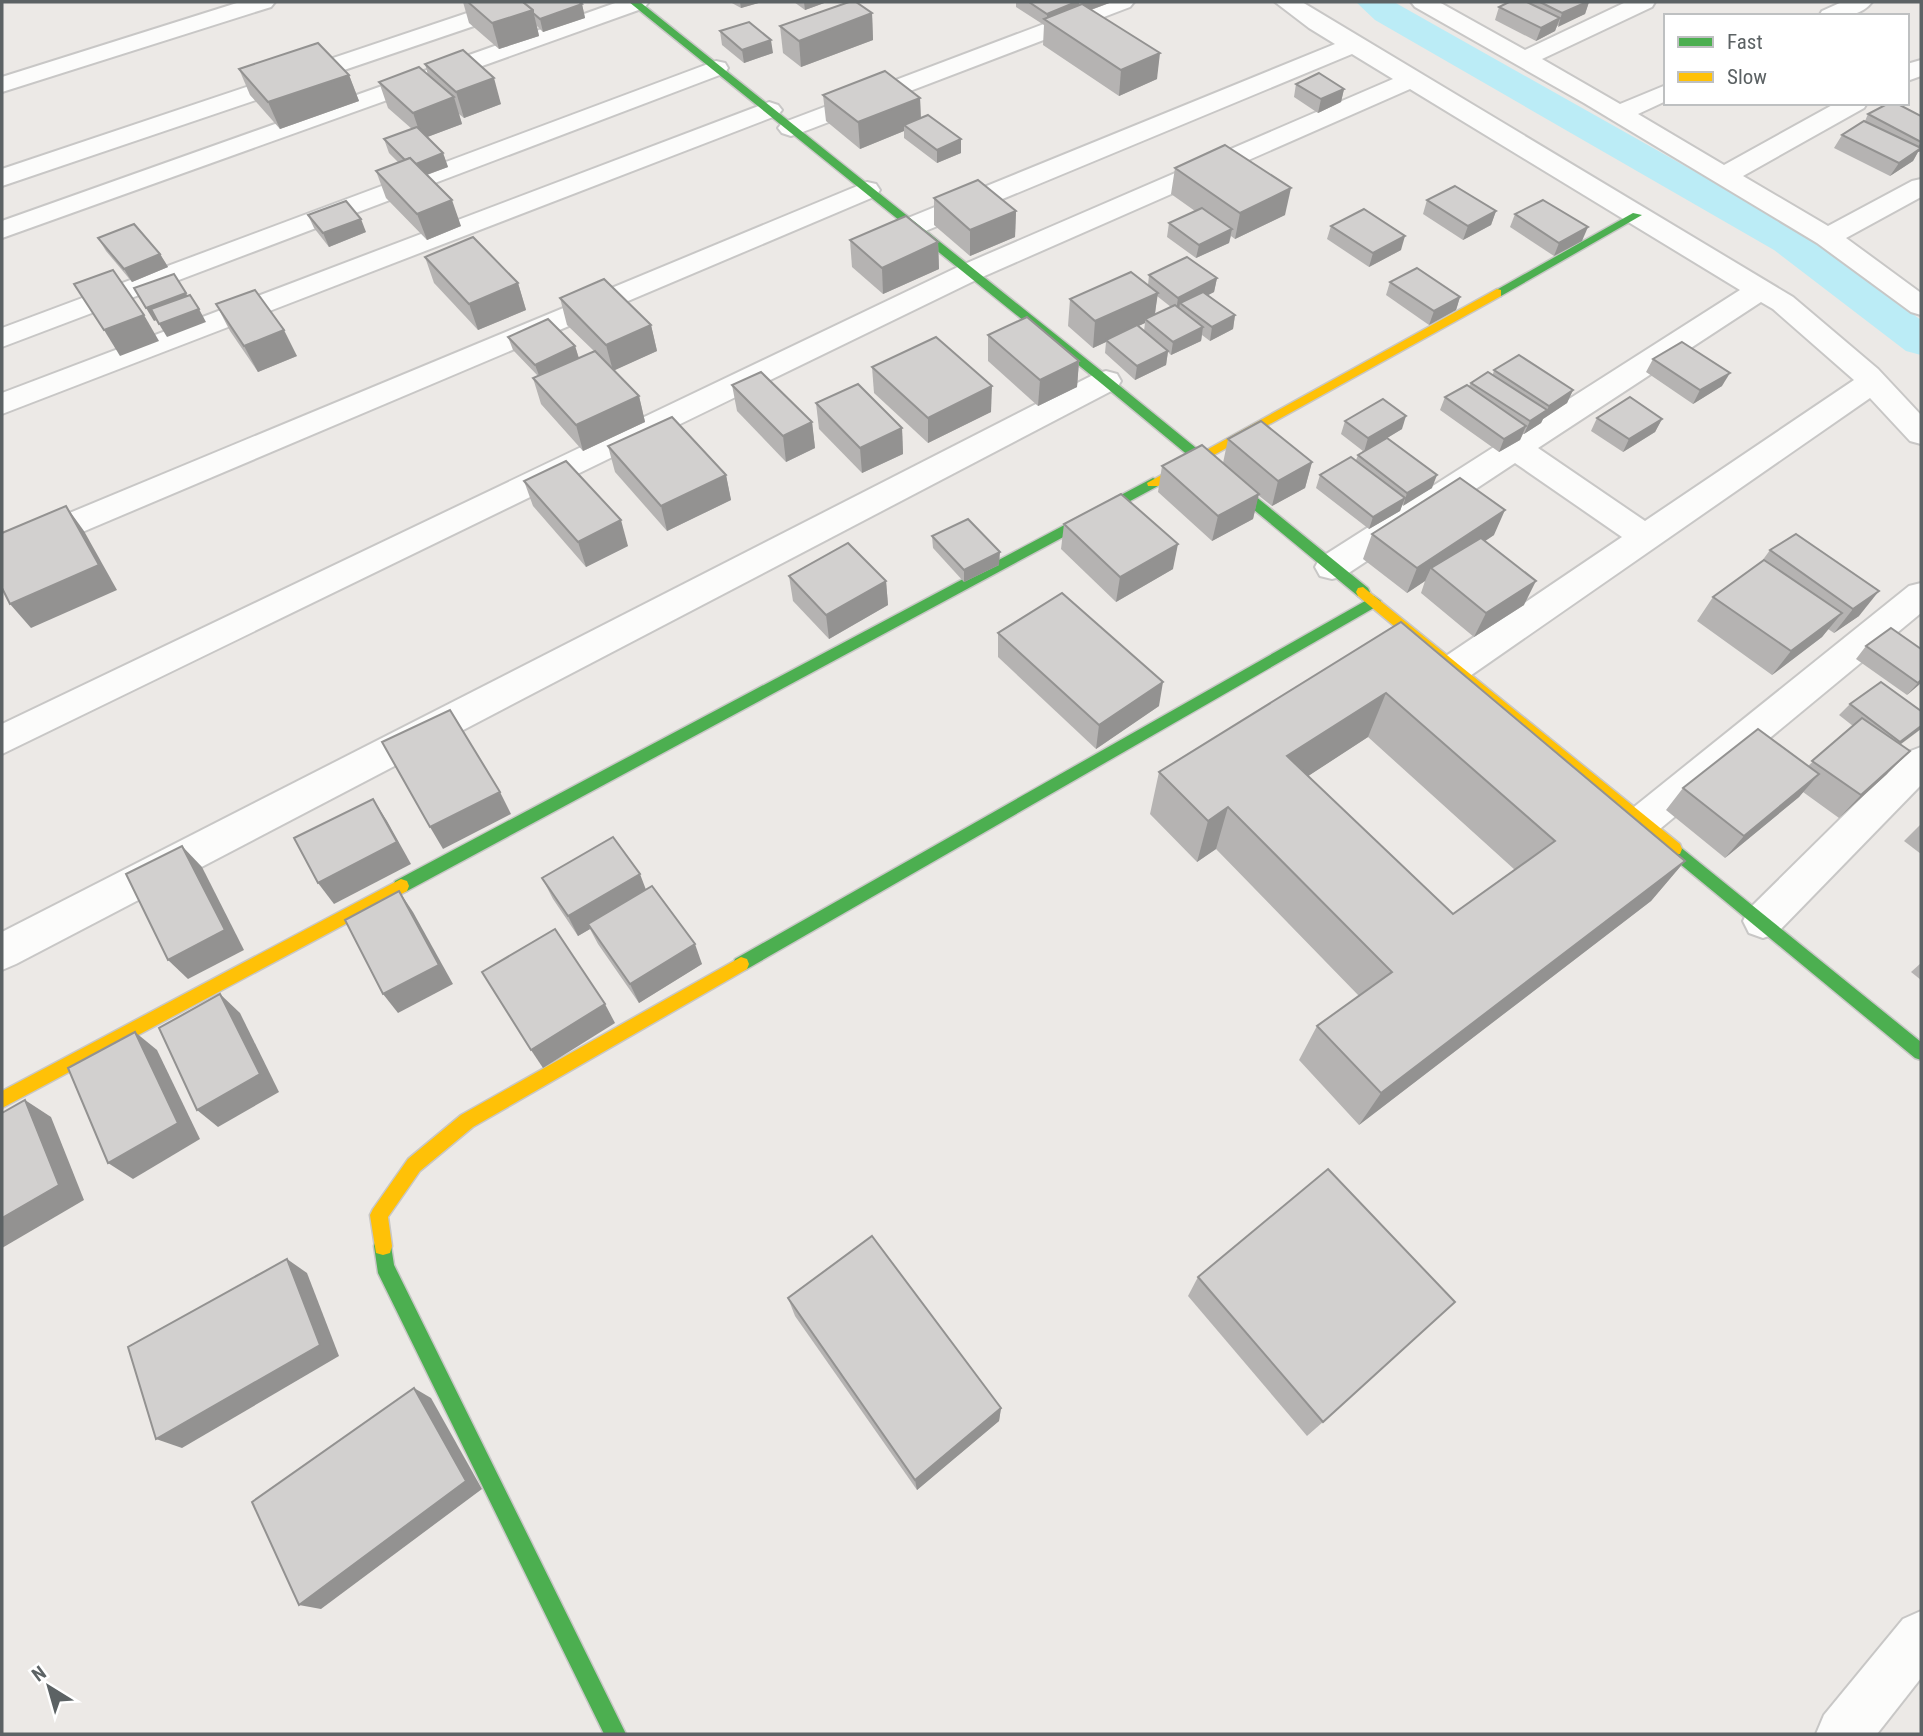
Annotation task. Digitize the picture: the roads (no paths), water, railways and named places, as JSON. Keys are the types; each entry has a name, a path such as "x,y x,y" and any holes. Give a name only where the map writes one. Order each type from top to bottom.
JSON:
{"street":[{"path":"2,85 263,2"},
{"path":"2,178 522,2"},
{"path":"2,230 637,2 1106,381 1921,1052"},
{"path":"791,128 1122,2"},
{"path":"1287,2 1411,80 1783,303 1872,382 1921,434"},
{"path":"1524,59 1644,2"},
{"path":"1834,14 1860,2"},
{"path":"1429,3 1827,237 1921,306"},
{"path":"912,226 1354,45"},
{"path":"2,338 716,68"},
{"path":"2,740 970,272 1411,80"},
{"path":"1620,113 1664,93"},
{"path":"1724,176 1851,105"},
{"path":"2,404 769,110"},
{"path":"1827,237 1921,187"},
{"path":"2,554 867,190"},
{"path":"2,1100 1199,458 1637,215"},
{"path":"1332,568 1761,289"},
{"path":"2,952 1106,381"},
{"path":"1455,667 1872,382"},
{"path":"1515,449 1645,537"},
{"path":"1642,822 1921,595"},
{"path":"615,1734 385,1266 379,1214 414,1165 467,1121 1374,601"},
{"path":"1763,921 1921,762"},
{"path":"1843,1734 1921,1637"}],"waterway":[{"path":"1373,2 1387,13 1788,241 1921,341"}]}
